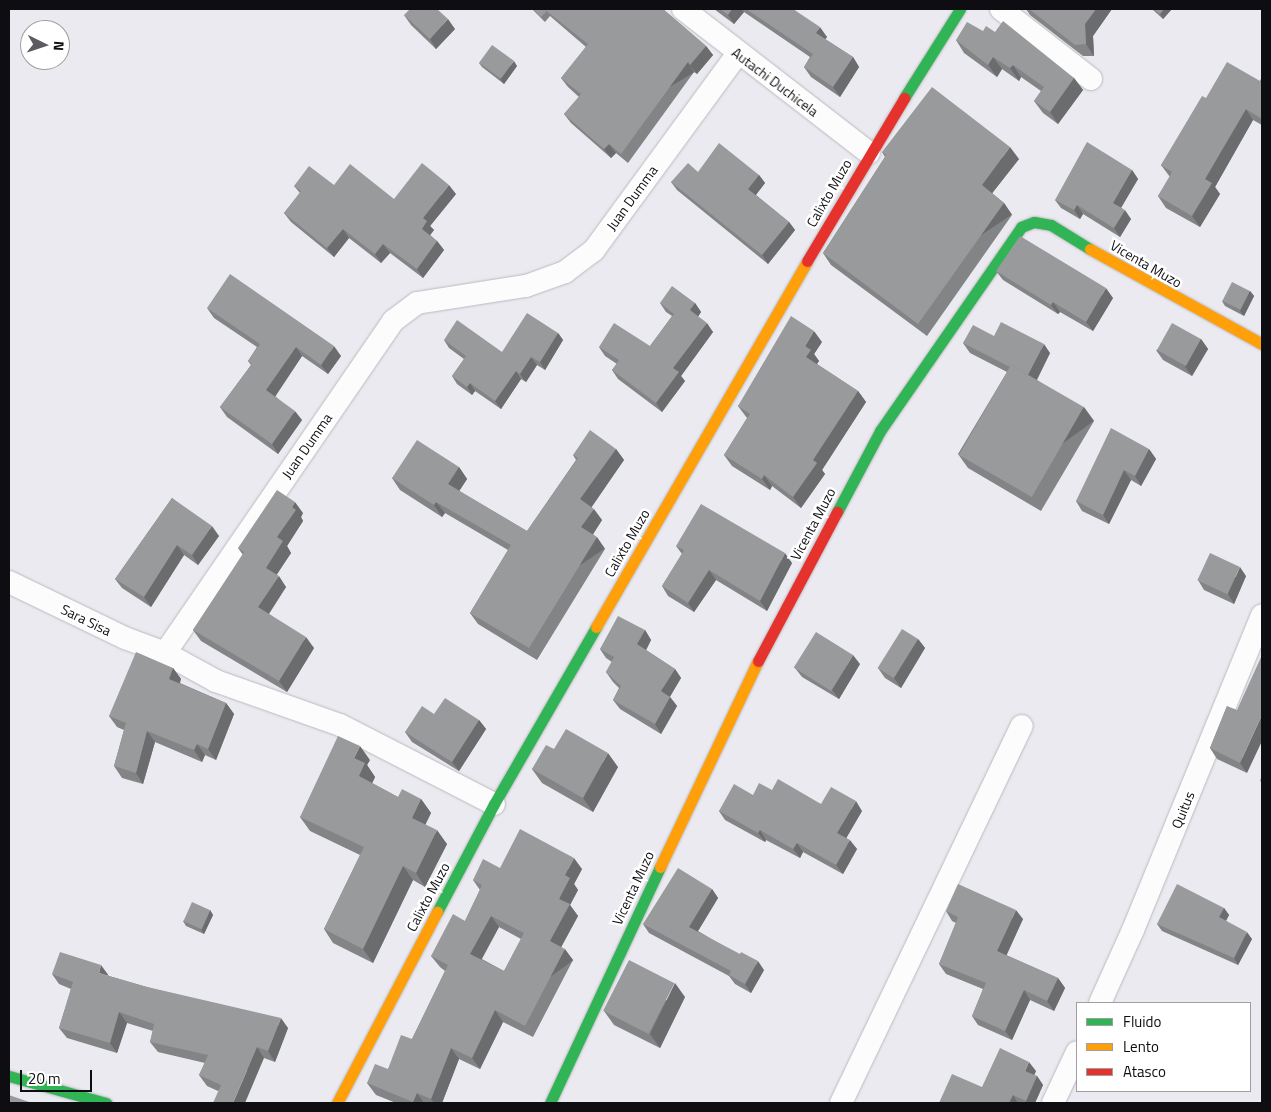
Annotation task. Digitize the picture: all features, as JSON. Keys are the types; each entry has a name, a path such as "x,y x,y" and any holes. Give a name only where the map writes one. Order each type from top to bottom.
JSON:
{"street":[{"name":"Autachi Duchicela","path":"683,9 869,153"},
{"name":"Calixto Muzo","path":"337,1103 494,804 869,153 960,9"},
{"path":"1001,9 1091,79"},
{"name":"Juan Dumma","path":"165,653 393,321 417,303 526,286 565,272 594,250 738,53"},
{"name":"Vicenta Muzo","path":"550,1103 736,704 828,527 880,431 1021,227 1034,222 1051,226 1127,271 1262,344"},
{"name":"Sara Sisa","path":"9,582 125,638 165,653"},
{"name":"Quitus","path":"1100,1002 1133,930 1262,615"},
{"path":"165,653 216,681 340,725 494,804"},
{"path":"840,1103 1022,726"},
{"path":"1053,1103 1076,1054"},
{"path":"9,1076 106,1103"}],"building":[{"path":"410,9 437,9 448,19 430,39 404,15"},
{"path":"533,9 545,9 546,12 541,17"},
{"path":"544,9 663,9 706,46 690,65 688,62 621,154 609,144 604,149 564,114 581,94 561,78 588,44"},
{"path":"720,9 732,9 728,15"},
{"path":"746,9 793,9 820,27 816,33 853,57 833,87 804,67 813,54"},
{"path":"1029,9 1096,9 1085,24 1086,44 1075,45"},
{"path":"1154,9 1164,9 1160,14"},
{"path":"1003,21 1074,78 1050,112 1034,101 1044,87 1013,65 1010,68 993,57 988,65 956,40 967,22 983,31 986,26 995,32"},
{"path":"492,45 514,61 501,79 479,63"},
{"path":"1227,62 1260,81 1262,77 1262,119 1246,109 1205,179 1212,183 1192,216 1158,196 1172,172 1161,165 1202,96 1206,98"},
{"path":"932,87 1010,147 982,185 1004,203 918,324 823,253 886,155 882,152"},
{"path":"1087,142 1132,170 1113,203 1125,210 1114,228 1077,205 1074,210 1055,200"},
{"path":"719,143 759,175 748,189 789,222 762,255 671,182 688,163 698,172"},
{"path":"422,163 449,185 423,218 427,221 422,229 437,241 417,269 383,244 375,254 343,229 327,248 284,213 301,191 294,186 309,166 334,185 350,164 394,199"},
{"path":"1020,236 1106,288 1086,322 1053,302 1051,305 996,271"},
{"path":"230,274 334,346 321,365 296,347 266,390 295,411 272,444 220,407 252,364 248,361 260,344 207,308"},
{"path":"1232,282 1250,291 1240,310 1222,301"},
{"path":"672,286 695,303 690,310 707,323 673,368 679,372 656,403 612,370 619,360 599,347 614,323 650,346 674,314 660,303"},
{"path":"527,313 558,333 540,362 531,357 520,374 516,371 495,401 470,383 467,387 452,376 466,356 444,340 457,320 502,352"},
{"path":"791,316 814,331 805,346 811,350 806,357 858,391 813,460 817,463 793,497 764,475 762,479 724,455 750,414 738,406"},
{"path":"1001,322 1044,344 1028,375 963,343 973,325 994,336"},
{"path":"1172,323 1201,339 1186,366 1157,350"},
{"path":"1011,365 1084,407 1032,497 959,455"},
{"path":"1111,428 1149,449 1135,476 1124,470 1103,515 1076,501"},
{"path":"590,430 616,449 580,499 594,509 581,527 597,537 529,648 470,613 511,545 436,502 434,505 392,478 417,440 459,467 448,484 527,531 578,458 573,455"},
{"path":"277,490 295,502 292,507 296,510 277,537 283,541 266,568 279,576 258,607 306,637 279,681 193,630 244,552 238,548"},
{"path":"172,498 212,526 192,555 177,545 144,597 115,579"},
{"path":"701,504 785,553 760,601 709,570 688,603 662,586 684,550 676,546"},
{"path":"1210,553 1240,567 1227,594 1197,580"},
{"path":"618,616 645,630 637,644 675,669 661,691 670,697 655,724 613,700 621,686 606,672 614,657 600,649"},
{"path":"902,629 918,639 894,678 878,668"},
{"path":"816,632 853,655 831,691 794,668"},
{"path":"136,652 173,668 169,679 226,703 208,749 197,744 194,750 147,731 136,773 114,766 126,723 109,716"},
{"path":"1262,655 1262,715 1240,763 1210,748 1227,706 1237,710"},
{"path":"445,698 479,720 452,762 405,732 422,706 434,714"},
{"path":"566,729 608,753 583,798 532,769 546,745 554,749"},
{"path":"338,736 360,746 354,758 365,763 359,776 398,797 402,789 421,799 412,818 437,830 416,873 403,866 363,949 324,929 364,847 300,817"},
{"path":"778,779 821,804 831,787 856,801 837,833 850,840 836,865 797,843 793,849 760,830 758,833 719,811 734,784 753,795 759,783 772,790"},
{"path":"520,829 574,858 565,875 570,878 559,899 570,904 550,941 565,949 525,1026 495,1010 472,1058 451,1048 431,1099 417,1093 413,1102 367,1083 375,1064 388,1069 401,1035 412,1039 448,965 431,956 453,914 465,921 482,885 473,880 483,859 500,868","holes":["491,916 524,933 504,971 470,954"]},
{"path":"678,868 712,889 689,927 740,954 741,952 758,961 745,984 729,975 731,971 643,924"},
{"path":"958,884 1016,910 997,951 1058,978 1047,1001 1024,990 1005,1031 972,1016 986,983 939,964 958,917 946,911"},
{"path":"1177,884 1224,908 1219,917 1247,932 1234,958 1157,924"},
{"path":"192,902 210,910 202,929 183,921"},
{"path":"60,952 101,965 99,973 143,986 281,1018 268,1051 257,1047 233,1103 213,1103 221,1085 199,1075 208,1055 150,1042 154,1024 119,1012 110,1043 59,1028 73,982 52,974"},
{"path":"629,960 674,983 649,1034 603,1011"},
{"path":"1000,1048 1029,1062 1025,1071 1037,1076 1026,1101 1013,1095 1009,1103 939,1103 952,1074 982,1087"},
{"path":"9,1095 32,1103 9,1103"}],"traffic: fast":[{"path":"904,98 960,9"},
{"path":"837,512 880,431 1021,227 1034,222 1051,225 1090,249"},
{"path":"437,912 494,804 596,627"},
{"path":"550,1103 660,867"},
{"path":"9,1076 106,1103"}],"traffic: slow":[{"path":"1090,249 1262,344"},
{"path":"596,627 807,261"},
{"path":"660,867 758,661"},
{"path":"337,1103 437,912"}],"traffic: jam":[{"path":"807,261 904,98"},
{"path":"758,661 837,512"}]}
